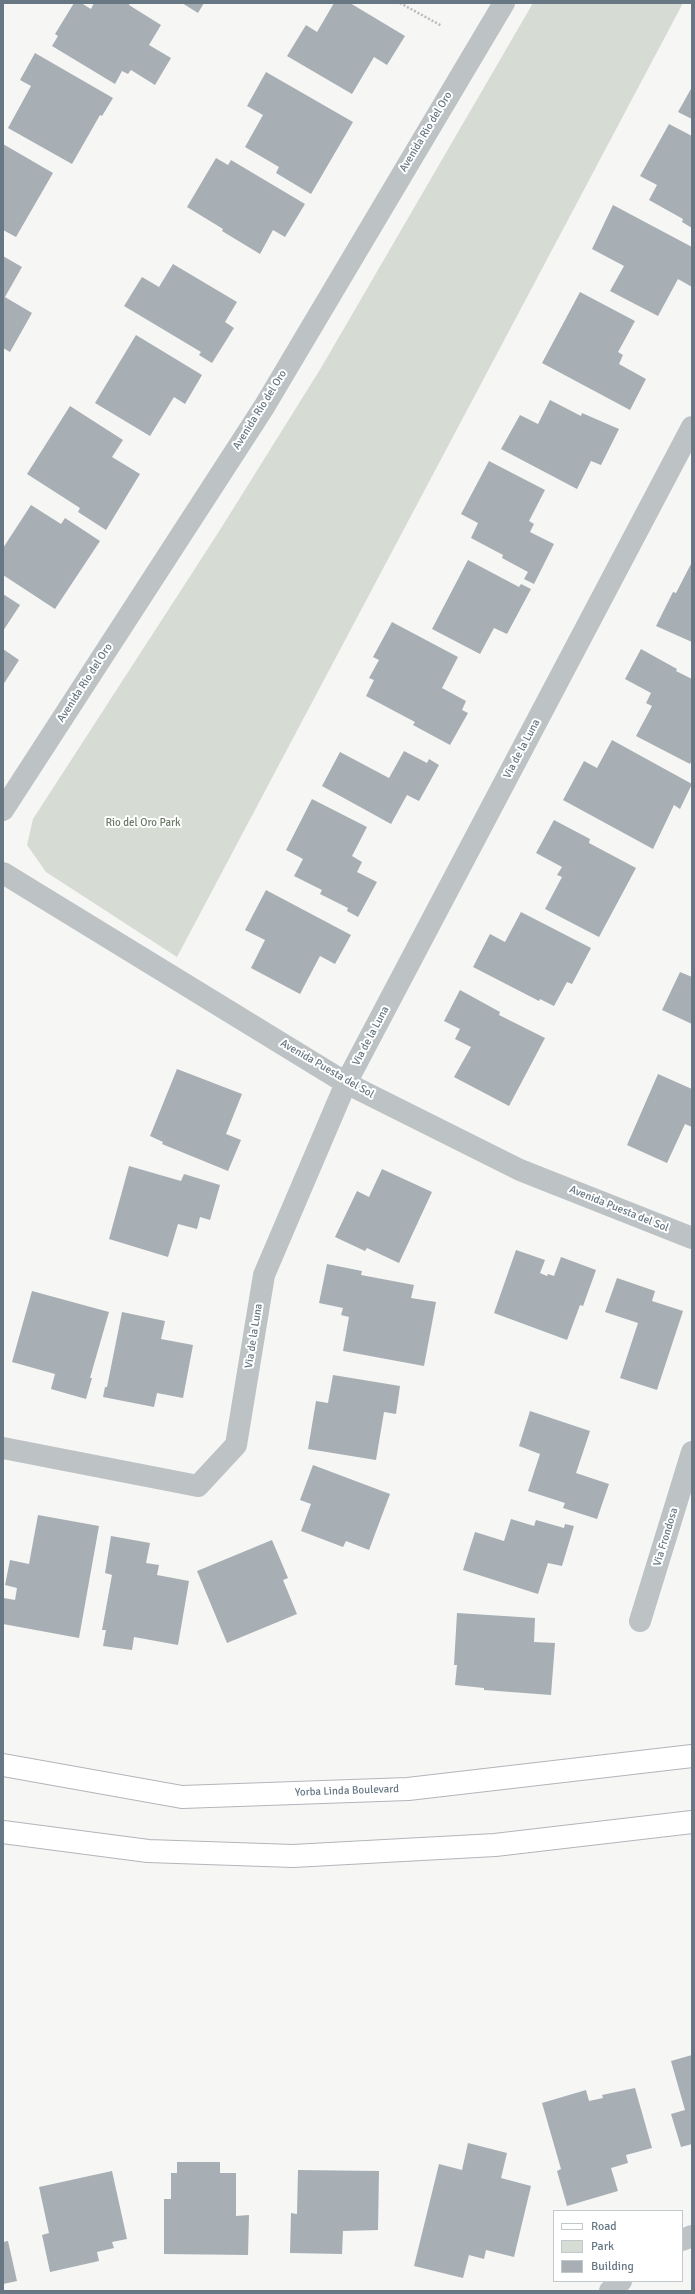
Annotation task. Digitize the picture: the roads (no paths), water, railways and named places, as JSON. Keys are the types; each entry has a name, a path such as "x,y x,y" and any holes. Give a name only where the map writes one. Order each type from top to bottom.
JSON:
{"main road":[{"name":"Yorba Linda Boulevard","path":"3,1765 182,1797 408,1789 692,1756"},
{"path":"3,1832 148,1851 293,1856 495,1845 692,1822"}],"street":[{"name":"Avenida Rio del Oro","path":"3,810 264,407 504,3"},
{"name":"Via de la Luna","path":"3,1448 198,1486 236,1445 264,1275 346,1083 692,427"},
{"name":"Avenida Puesta del Sol","path":"3,873 346,1083 520,1170 692,1238"},
{"name":"Via Frondosa","path":"640,1621 692,1452"},
{"path":"610,2291 620,2282"}],"park label":[{"name":"Rio del Oro Park","path":"143,823"}]}
